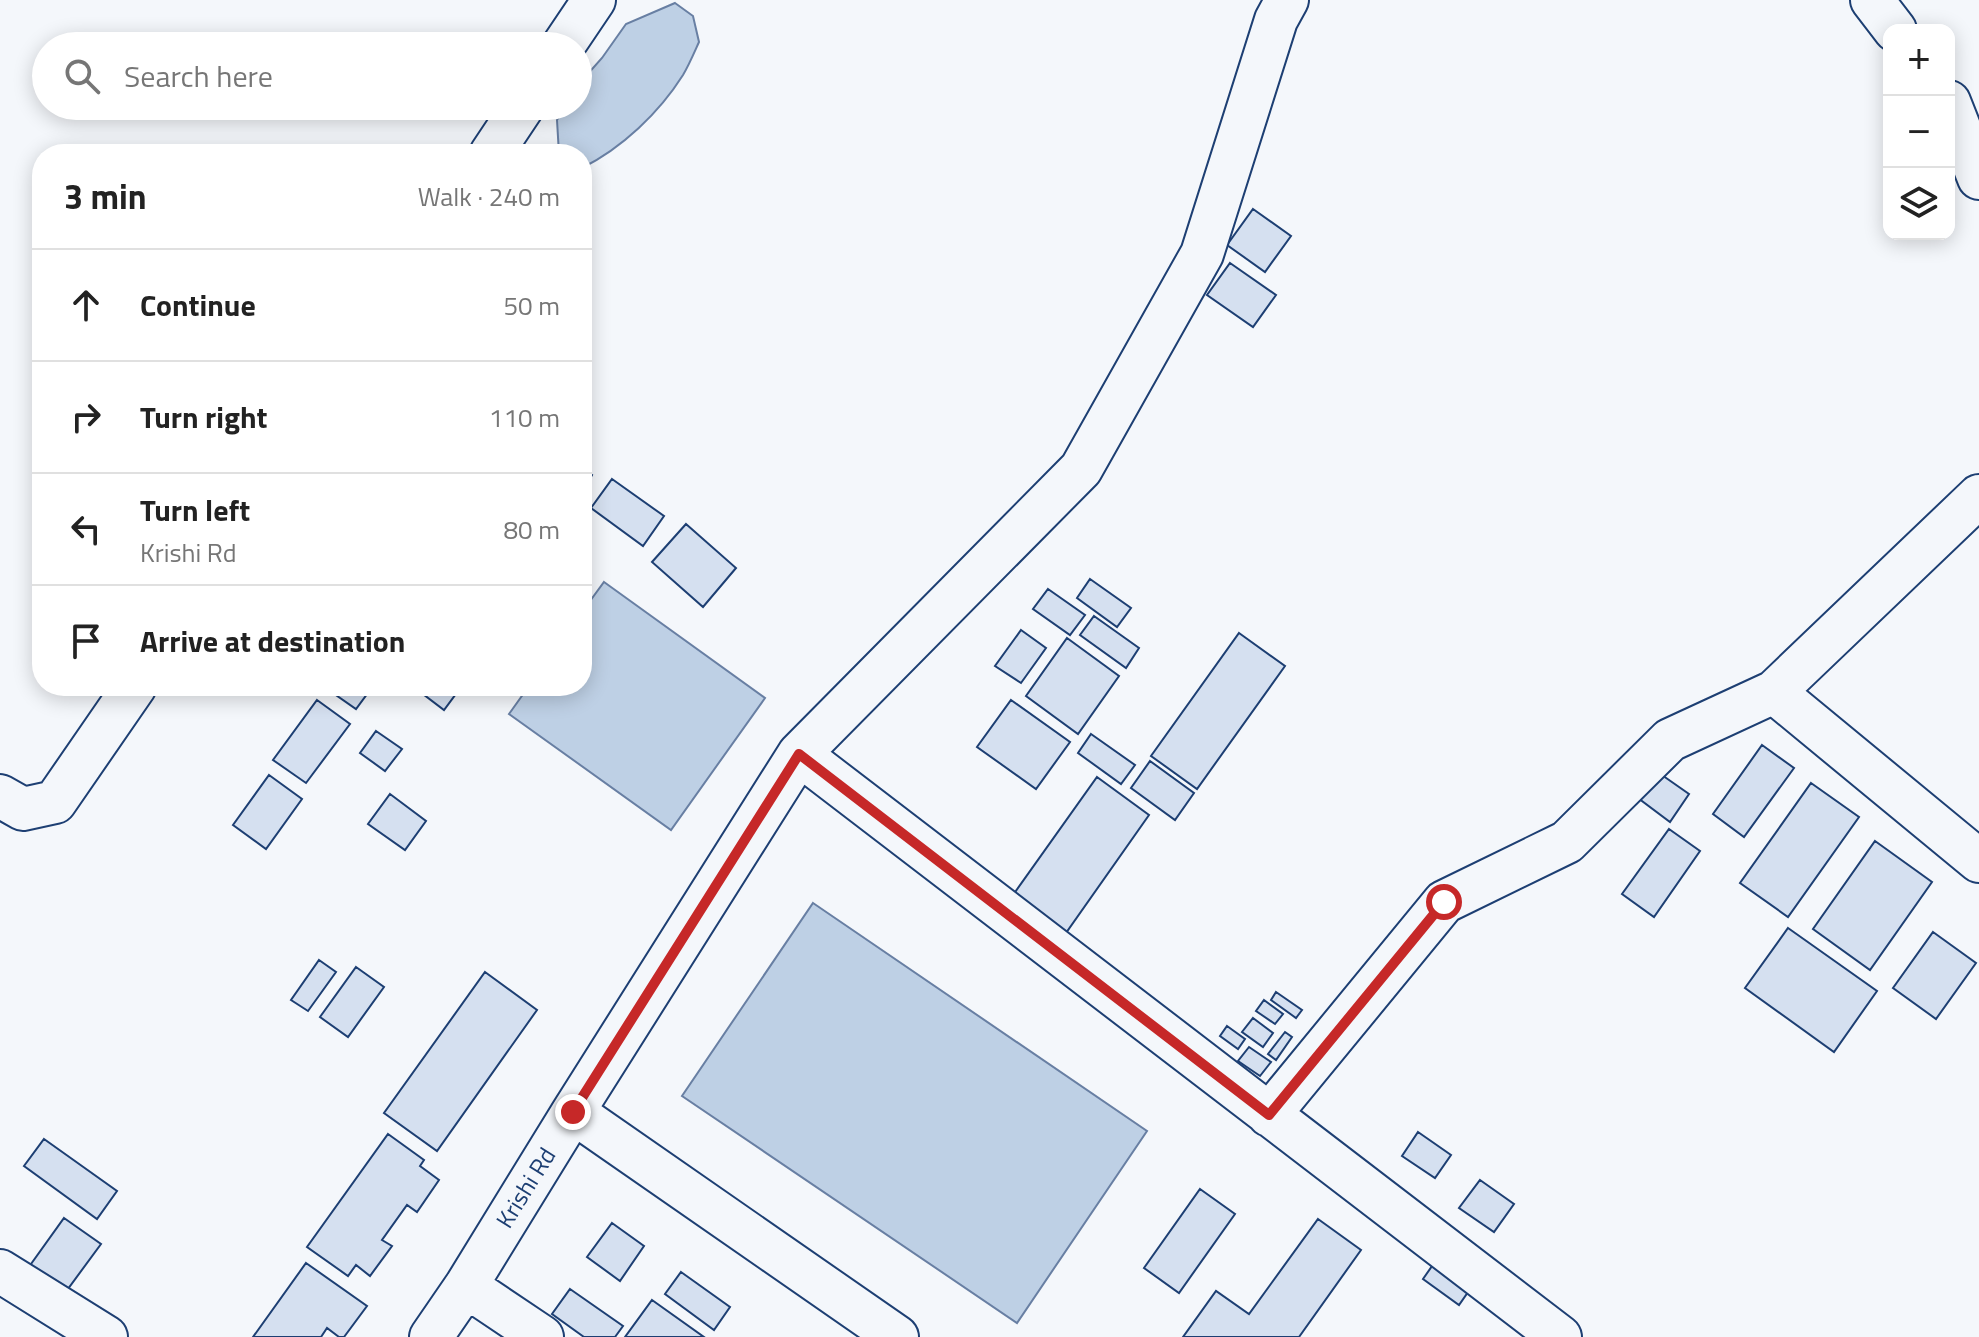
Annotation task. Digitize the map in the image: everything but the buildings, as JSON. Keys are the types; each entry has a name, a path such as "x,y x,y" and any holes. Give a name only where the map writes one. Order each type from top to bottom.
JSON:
{"street":[{"path":"572,32 594,0"},
{"name":"Krishi Rd","path":"431,1337 799,754 1081,469 1202,254 1276,20 1287,0"},
{"path":"1872,0 1890,24"},
{"path":"1955,117 1979,178"},
{"path":"498,144 514,120"},
{"path":"1269,1115 1444,902 1567,842 1670,740 1774,692 1979,496"},
{"path":"1774,692 1979,861"},
{"path":"0,796 23,809 55,802 128,696"},
{"path":"799,754 1560,1337"},
{"path":"573,1112 897,1337"},
{"path":"0,1271 106,1337"},
{"path":"466,1286 542,1337"}],"water":[{"path":"675,3 693,16 699,42 685,71 651,116 592,163 592,144 558,144 557,120 592,120 592,69 626,24"},
{"path":"604,582 765,698 671,830 509,714 522,696 592,696 592,598"},
{"path":"813,903 1147,1131 1017,1323 682,1096"}],"route":[{"path":"573,1112 799,754 1269,1115 1444,902"}]}
